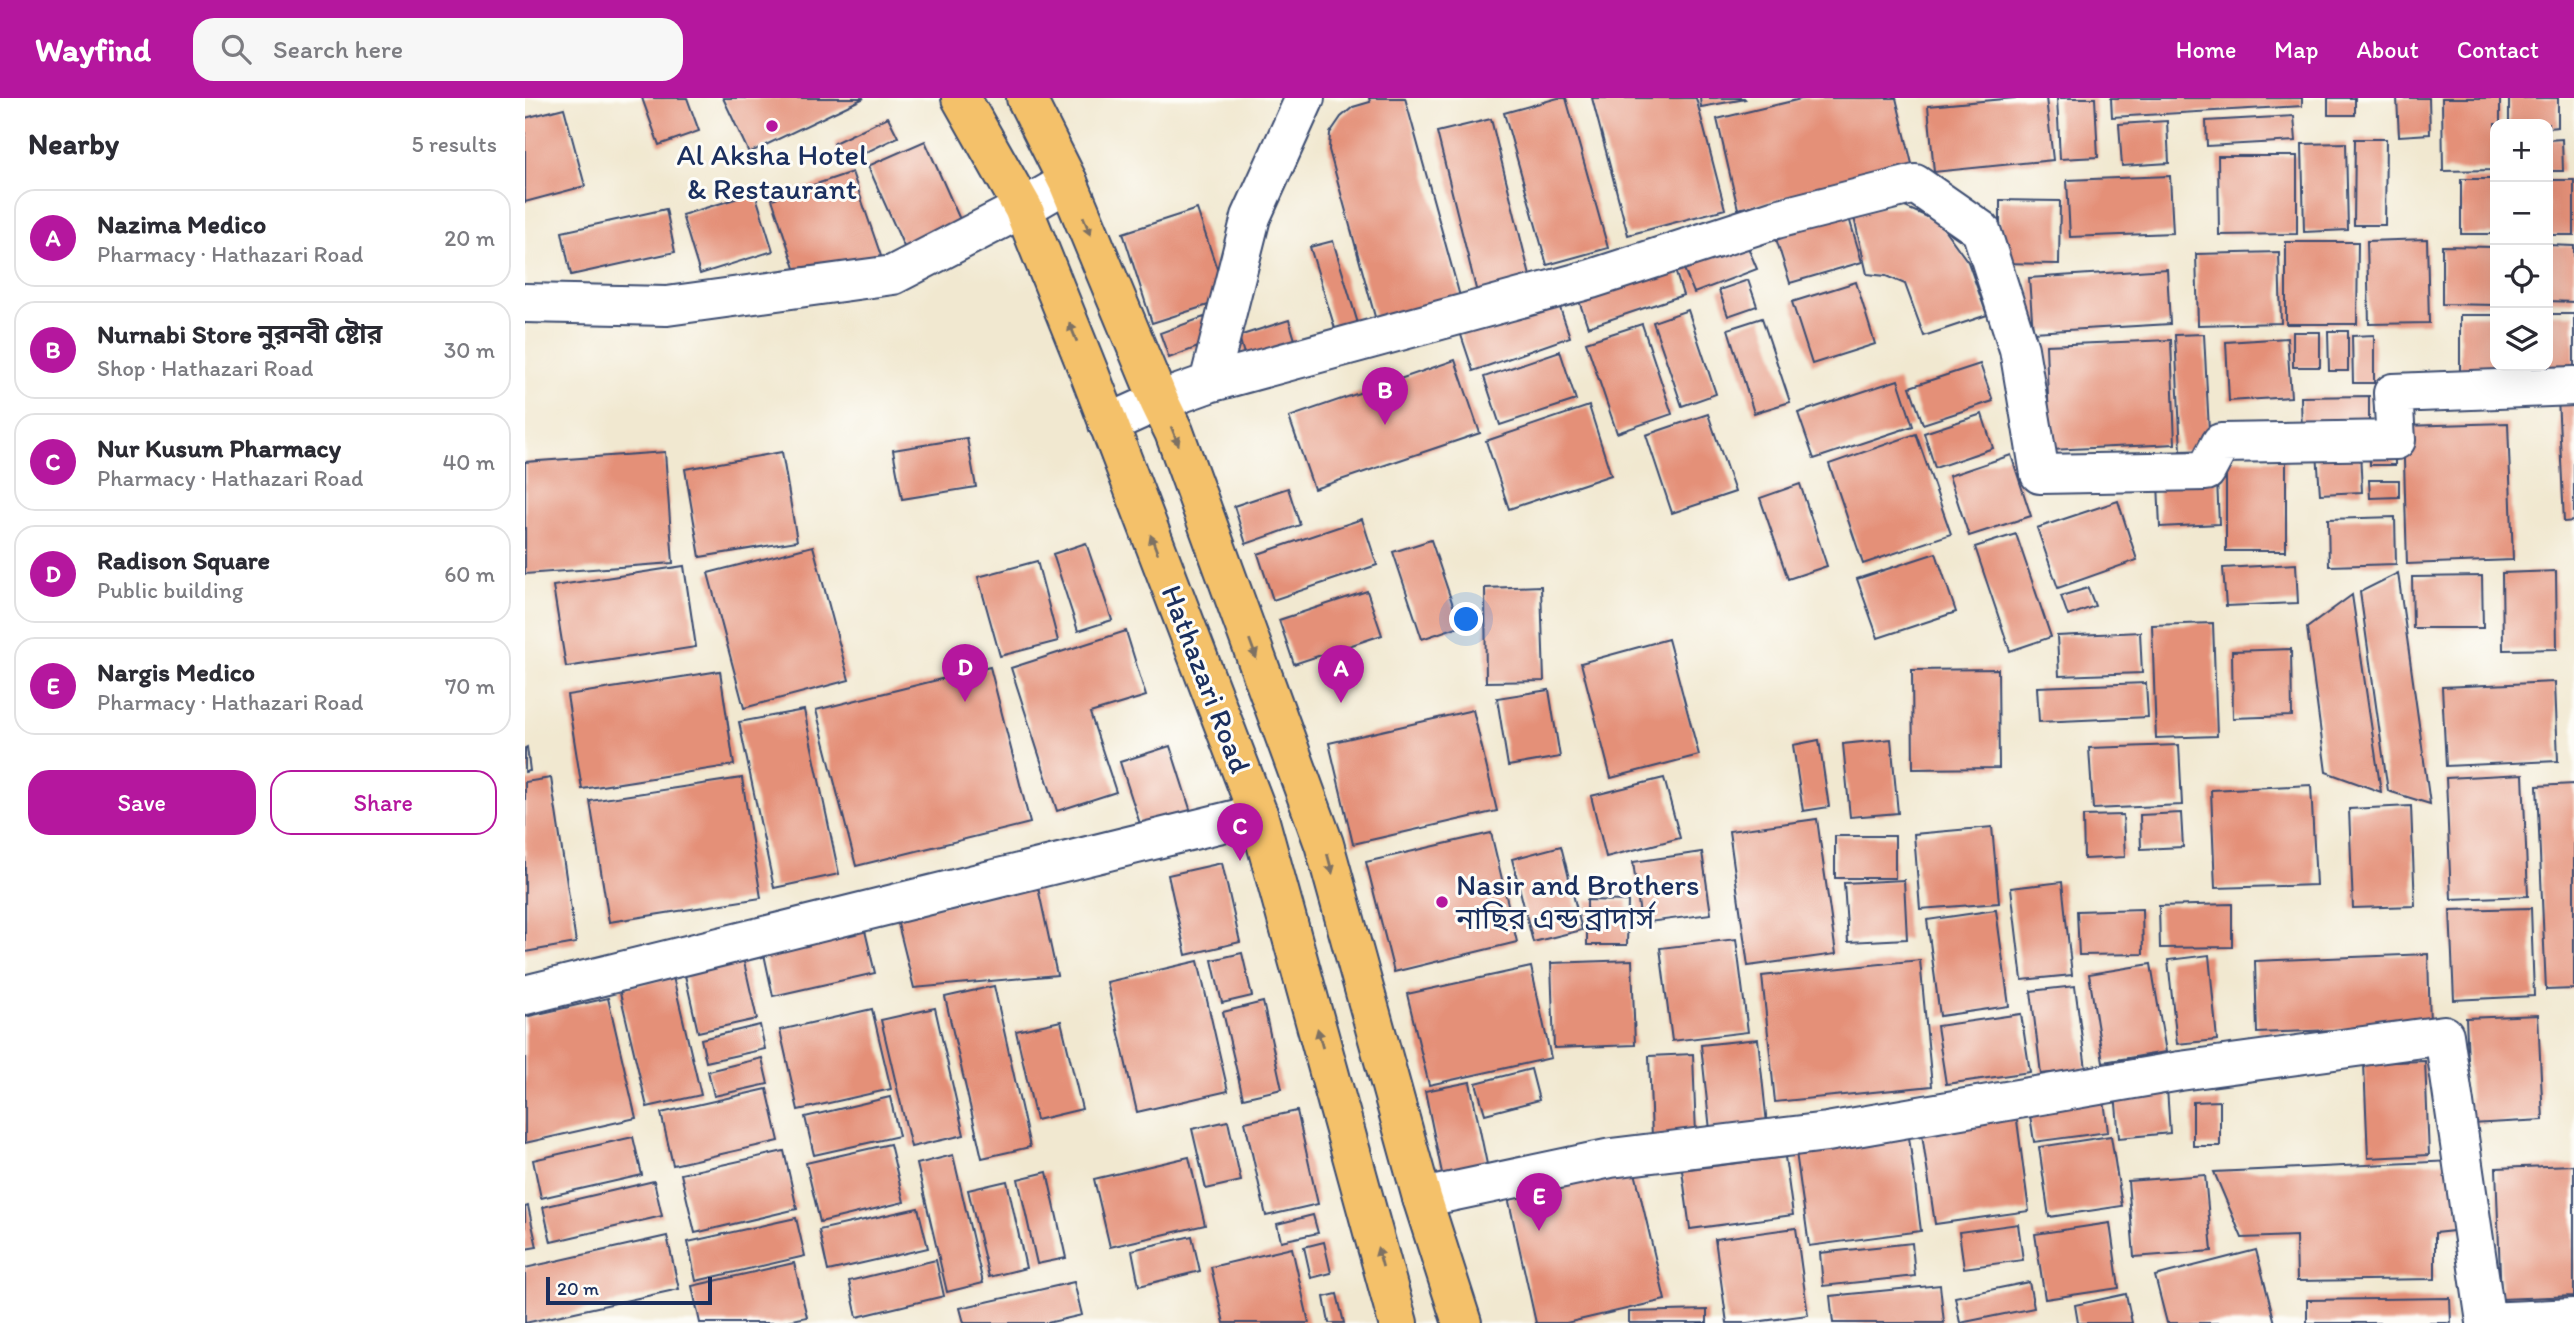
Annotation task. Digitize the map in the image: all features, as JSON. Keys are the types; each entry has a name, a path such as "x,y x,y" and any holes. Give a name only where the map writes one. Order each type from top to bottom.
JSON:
{"highway":[{"name":"Hathazari Road","path":"961,98 1023,208 1085,362 1258,814 1398,1323"},
{"name":"Hathazari Road","path":"1026,98 1068,182 1174,432 1324,844 1422,1198 1462,1323"}],"street":[{"path":"1209,383 1251,217 1305,98"},
{"path":"525,303 667,306 893,275 1068,182"},
{"path":"1108,424 1159,401 1209,383 1591,279 1776,219 1915,184 1981,230 2019,349 2040,474 2206,471 2221,443 2396,440 2393,393 2574,386"},
{"path":"525,995 1258,814"},
{"path":"1422,1198 1611,1158 1827,1132 2180,1071 2444,1035 2486,1322 2574,1318"}],"building":[{"path":"642,98 687,98 699,131 659,145"},
{"name":"Al Aksha Hotel & Restaurant","path":"723,98 864,98 749,153"},
{"path":"1369,98 1405,98 1461,300 1377,324 1329,150 1330,133 1341,117 1353,107 1370,102"},
{"path":"1566,98 1608,248 1547,265 1504,113"},
{"path":"1592,98 1696,98 1725,209 1628,235"},
{"path":"1700,98 1744,98 1745,99 1701,107"},
{"path":"1805,98 1896,98 1913,168 1738,209 1717,119"},
{"path":"2046,98 2053,160 1934,172 1928,106"},
{"path":"2057,98 2095,98 2098,157 2060,159"},
{"path":"2111,98 2302,98 2302,106 2112,117"},
{"path":"2328,98 2355,98 2355,115 2328,115"},
{"path":"2397,98 2429,98 2430,134 2399,136"},
{"path":"2442,98 2500,98 2500,119 2490,119 2490,170 2443,171"},
{"path":"2509,98 2558,98 2558,127 2553,128 2553,119 2509,119"},
{"path":"564,108 585,186 525,202 525,118"},
{"path":"2294,116 2296,141 2207,146 2206,121"},
{"path":"888,117 898,137 844,163 834,143"},
{"path":"1491,119 1532,284 1478,297 1437,132"},
{"path":"2167,121 2169,163 2122,166 2119,124"},
{"path":"2355,139 2386,139 2385,225 2354,225"},
{"path":"2562,139 2563,171 2553,171 2553,140"},
{"path":"925,141 962,224 905,249 868,166"},
{"path":"2346,143 2348,230 2304,232 2302,144"},
{"path":"2218,156 2297,156 2297,234 2219,235"},
{"path":"852,172 881,256 800,283 772,199"},
{"path":"2170,176 2173,233 2070,237 2067,180"},
{"path":"2461,179 2490,179 2490,234 2461,234"},
{"path":"2553,180 2574,180 2574,235 2553,235"},
{"path":"755,193 773,251 700,274 682,215"},
{"path":"2000,200 2060,201 2059,264 2000,263"},
{"path":"1878,207 1905,207 1939,222 1968,262 1987,315 1924,336 1905,284 1886,276 1867,274 1853,213"},
{"path":"666,209 675,252 571,275 562,232"},
{"path":"1197,209 1227,299 1152,323 1123,233"},
{"path":"1847,211 1862,262 1790,283 1774,232"},
{"path":"2427,239 2429,323 2369,324 2367,241"},
{"path":"1745,240 1757,269 1694,293 1682,264"},
{"path":"1333,241 1359,327 1337,335 1310,247"},
{"path":"2286,242 2358,242 2357,324 2286,324"},
{"path":"2553,245 2574,246 2574,302 2553,301"},
{"path":"2442,246 2490,247 2490,305 2442,304"},
{"path":"2279,252 2281,323 2198,325 2196,254"},
{"path":"1673,264 1683,295 1588,327 1577,295"},
{"path":"2167,269 2170,324 2033,332 2029,278"},
{"path":"1748,280 1757,306 1728,316 1719,290"},
{"path":"1856,282 1875,344 1812,364 1792,302"},
{"path":"1557,299 1570,337 1473,371 1460,332"},
{"path":"1688,310 1716,394 1682,406 1653,322"},
{"path":"2553,314 2574,314 2574,374 2460,376 2460,315 2490,315 2490,371 2553,371"},
{"path":"1204,317 1214,341 1169,358 1160,333"},
{"path":"1762,318 1790,402 1754,413 1728,329"},
{"path":"1289,320 1299,353 1248,369 1239,336"},
{"path":"1642,324 1672,414 1617,433 1586,342"},
{"path":"2328,331 2348,331 2348,371 2329,371"},
{"path":"2293,332 2320,332 2320,367 2293,367"},
{"path":"2204,334 2210,450 2181,451 2175,335"},
{"path":"2374,335 2374,383 2353,383 2352,336"},
{"path":"2287,338 2291,397 2229,401 2226,342"},
{"path":"2171,340 2175,444 2050,450 2046,345"},
{"path":"1560,351 1576,400 1500,425 1484,377"},
{"path":"1455,360 1480,433 1314,489 1289,417"},
{"path":"1980,364 1993,401 1923,424 1910,387"},
{"path":"1898,380 1913,426 1814,459 1798,413"},
{"path":"2369,396 2369,433 2302,433 2301,397"},
{"path":"2558,397 2574,397 2574,521 2564,522"},
{"path":"1589,406 1611,475 1509,509 1486,441"},
{"path":"1708,414 1735,492 1672,513 1646,435"},
{"path":"1982,414 1993,448 1935,468 1924,433"},
{"path":"2508,423 2513,560 2407,564 2403,426"},
{"path":"1916,434 1951,534 1863,564 1829,464"},
{"path":"967,438 976,487 902,499 893,450"},
{"path":"2360,451 2362,492 2320,494 2317,453"},
{"path":"665,452 673,563 525,574 525,462"},
{"path":"782,452 797,541 700,557 685,469"},
{"path":"2370,454 2395,454 2395,465 2370,465"},
{"path":"2011,455 2031,516 1969,536 1949,476"},
{"path":"2226,460 2286,460 2286,551 2226,551"},
{"path":"2217,480 2219,524 2160,527 2158,483"},
{"path":"2369,480 2399,480 2399,497 2370,498"},
{"path":"1800,484 1827,566 1788,579 1760,498"},
{"path":"1288,488 1300,525 1246,544 1234,506"},
{"path":"2118,501 2137,560 2058,588 2037,528"},
{"path":"2395,517 2396,564 2329,566 2328,519"},
{"path":"1362,519 1377,565 1273,600 1258,554"},
{"path":"2016,534 2051,637 2010,651 1975,547"},
{"path":"1431,540 1460,626 1422,639 1393,552"},
{"path":"1086,543 1112,620 1078,631 1053,554"},
{"path":"813,546 849,680 744,708 708,573"},
{"path":"1936,553 1956,612 1878,638 1857,579"},
{"path":"1037,561 1058,641 1000,656 978,577"},
{"path":"2296,564 2298,603 2226,606 2223,568"},
{"path":"684,566 696,647 566,667 553,586"},
{"path":"2556,571 2557,649 2503,650 2502,573"},
{"path":"2398,573 2430,804 2388,791 2360,592"},
{"path":"2482,576 2483,628 2413,628 2412,577"},
{"path":"1541,586 1544,681 1486,682 1485,588"},
{"path":"2088,588 2095,606 2068,616 2061,596"},
{"path":"1367,591 1382,635 1294,664 1279,620"},
{"path":"2352,595 2381,792 2326,772 2307,628"},
{"path":"2213,623 2217,736 2156,738 2152,625"},
{"path":"1126,631 1146,696 1090,713 1116,792 1057,811 1011,668"},
{"path":"2140,632 2142,673 2059,676 2057,636"},
{"path":"1668,639 1699,755 1611,778 1581,663"},
{"path":"2291,649 2292,716 2233,718 2232,651"},
{"path":"990,667 1030,823 856,866 816,710"},
{"path":"1998,669 1999,768 1913,769 1912,670"},
{"path":"720,671 734,765 582,789 567,695"},
{"path":"2555,682 2558,761 2446,766 2442,687"},
{"path":"2146,683 2148,717 2039,722 2037,687"},
{"path":"1549,690 1560,757 1508,766 1497,698"},
{"path":"804,710 839,874 774,888 739,722"},
{"path":"1473,710 1497,811 1353,844 1329,743"},
{"path":"1891,739 1898,813 1850,817 1843,744"},
{"path":"1819,740 1829,807 1803,811 1793,745"},
{"path":"2179,745 2182,805 2093,809 2089,748"},
{"path":"1170,746 1191,812 1141,827 1120,762"},
{"path":"527,747 530,771 525,772 525,748"},
{"path":"2523,774 2528,896 2451,899 2446,778"},
{"path":"551,778 576,943 525,952 525,782"},
{"path":"742,778 761,898 609,922 590,801"},
{"path":"1664,778 1680,838 1606,857 1591,796"},
{"path":"2574,784 2574,989 2546,990 2537,786"},
{"path":"2311,785 2316,885 2215,888 2211,790"},
{"path":"2411,806 2415,906 2353,908 2349,809"},
{"path":"2181,813 2183,847 2141,849 2140,815"},
{"path":"2123,815 2125,857 2084,859 2083,816"},
{"path":"1817,819 1836,954 1748,966 1729,831"},
{"path":"1992,827 1999,903 1920,909 1914,834"},
{"name":"Nasir and Brothers নাছির এন্ড ব্রাদার্স","path":"1491,833 1517,942 1394,972 1366,862"},
{"path":"1835,836 1895,836 1895,878 1835,878"},
{"path":"1561,846 1582,930 1533,942 1512,859"},
{"path":"1702,852 1711,914 1641,923 1633,862"},
{"path":"1222,863 1240,942 1186,955 1168,875"},
{"path":"1904,880 1907,939 1848,942 1844,883"},
{"path":"2062,882 2072,975 2022,980 2011,888"},
{"path":"1037,883 1057,975 914,988 896,916"},
{"path":"1587,900 1628,901 1627,945 1587,945"},
{"path":"2232,904 2232,947 2160,948 2159,906"},
{"path":"2531,908 2534,996 2454,1000 2450,910"},
{"path":"2142,909 2143,954 2079,955 2077,911"},
{"path":"1996,910 2009,1006 1940,1016 1927,920"},
{"path":"862,918 875,973 773,996 761,940"},
{"path":"1736,939 1748,1032 1672,1041 1660,948"},
{"path":"741,949 757,1019 698,1032 682,962"},
{"path":"1242,953 1252,996 1222,1003 1212,960"},
{"path":"2428,954 2430,1026 2257,1033 2255,961"},
{"path":"2209,955 2217,1040 2177,1044 2168,960"},
{"path":"1632,960 1635,1045 1554,1048 1551,963"},
{"path":"1920,960 1932,1086 1775,1102 1762,976"},
{"path":"1198,961 1228,1091 1137,1112 1107,982"},
{"path":"2151,964 2166,1052 2103,1062 2089,974"},
{"path":"1531,967 1551,1058 1429,1085 1407,994"},
{"path":"673,977 701,1095 647,1107 619,989"},
{"path":"994,986 1030,1147 982,1158 945,997"},
{"path":"2075,986 2086,1069 2041,1074 2031,991"},
{"path":"608,998 636,1118 525,1143 525,1017"},
{"path":"1263,1002 1282,1089 1243,1098 1223,1012"},
{"path":"935,1008 964,1135 911,1147 881,1020"},
{"path":"872,1009 891,1089 798,1110 780,1030"},
{"path":"2021,1014 2030,1072 1946,1084 1937,1026"},
{"path":"2538,1015 2543,1120 2471,1124 2466,1018"},
{"path":"1061,1021 1082,1109 1036,1120 1016,1031"},
{"path":"760,1025 765,1049 706,1062 701,1039"},
{"path":"1758,1039 1767,1124 1710,1130 1701,1045"},
{"path":"1693,1054 1696,1135 1652,1137 1649,1056"},
{"path":"762,1058 768,1084 714,1096 708,1071"},
{"path":"2425,1061 2429,1155 2368,1158 2364,1063"},
{"path":"1531,1069 1539,1100 1485,1114 1476,1083"},
{"path":"1470,1082 1489,1174 1444,1183 1425,1091"},
{"path":"2167,1088 2170,1133 2119,1138 2115,1093"},
{"path":"767,1089 779,1141 673,1165 661,1113"},
{"path":"2103,1092 2108,1132 2034,1142 2028,1102"},
{"path":"890,1097 899,1136 814,1155 805,1117"},
{"path":"2220,1101 2220,1146 2193,1146 2193,1102"},
{"path":"1297,1111 1318,1204 1266,1216 1245,1122"},
{"path":"2016,1113 2029,1211 1935,1224 1921,1127"},
{"path":"1228,1121 1241,1181 1206,1189 1192,1129"},
{"path":"2111,1136 2122,1206 2049,1217 2039,1147"},
{"path":"633,1137 642,1175 541,1198 533,1160"},
{"path":"1909,1137 1921,1231 1809,1246 1796,1152"},
{"path":"890,1144 904,1202 820,1222 806,1163"},
{"path":"784,1151 797,1209 695,1233 681,1174"},
{"path":"953,1155 983,1283 947,1292 917,1164"},
{"path":"1189,1157 1205,1225 1110,1247 1094,1179"},
{"path":"1785,1157 1793,1215 1690,1229 1682,1170"},
{"path":"2453,1161 2463,1230 2435,1233 2435,1279 2297,1281 2296,1236 2242,1238 2214,1172"},
{"path":"2574,1165 2574,1296 2501,1299 2496,1168"},
{"path":"1634,1168 1665,1300 1566,1323 1536,1323 1508,1197"},
{"path":"1047,1172 1066,1258 1037,1264 1018,1179"},
{"path":"2205,1175 2212,1251 2134,1257 2128,1181"},
{"path":"654,1181 662,1216 551,1242 543,1207"},
{"path":"1007,1181 1026,1268 989,1277 968,1190"},
{"path":"528,1206 537,1247 525,1249 525,1207"},
{"path":"918,1208 928,1248 828,1271 819,1230"},
{"path":"1313,1215 1318,1233 1281,1241 1277,1224"},
{"path":"796,1218 805,1256 696,1281 688,1242"},
{"path":"2110,1223 2119,1288 2045,1299 2035,1234"},
{"path":"2018,1224 2023,1260 1964,1268 1959,1232"},
{"path":"1796,1228 1808,1315 1727,1323 1715,1239"},
{"path":"667,1236 679,1289 525,1323 525,1268"},
{"path":"1192,1236 1200,1271 1139,1286 1132,1250"},
{"path":"1324,1242 1331,1273 1311,1278 1304,1247"},
{"path":"1912,1243 1915,1276 1823,1286 1820,1253"},
{"path":"1292,1248 1309,1323 1224,1323 1211,1267"},
{"path":"2256,1250 2275,1323 2167,1323 2155,1276"},
{"path":"936,1260 944,1296 857,1317 849,1281"},
{"path":"794,1263 807,1317 779,1323 700,1323 692,1286"},
{"path":"1074,1282 1082,1315 1047,1323 964,1323 960,1308"},
{"path":"2029,1282 2034,1308 1960,1323 1955,1297"},
{"path":"1940,1285 1944,1323 1833,1323 1830,1296"},
{"path":"1337,1294 1344,1323 1329,1323 1324,1297"},
{"path":"2126,1294 2132,1323 2078,1323 2075,1305"},
{"path":"2450,1298 2451,1323 2307,1323 2307,1300"},
{"path":"1707,1310 1707,1323 1629,1323 1629,1312"}],"place":[{"name":"Al Aksha Hotel & Restaurant","path":"772,126"},
{"name":"Nurnabi Store নুরনবী ষ্টোর","path":"1385,425"},
{"name":"Radison Square","path":"965,702"},
{"name":"Nazima Medico","path":"1341,703"},
{"name":"Nur Kusum Pharmacy","path":"1240,861"},
{"name":"Nasir and Brothers নাছির এন্ড ব্রাদার্স","path":"1442,902"},
{"name":"Nargis Medico","path":"1539,1231"}]}
